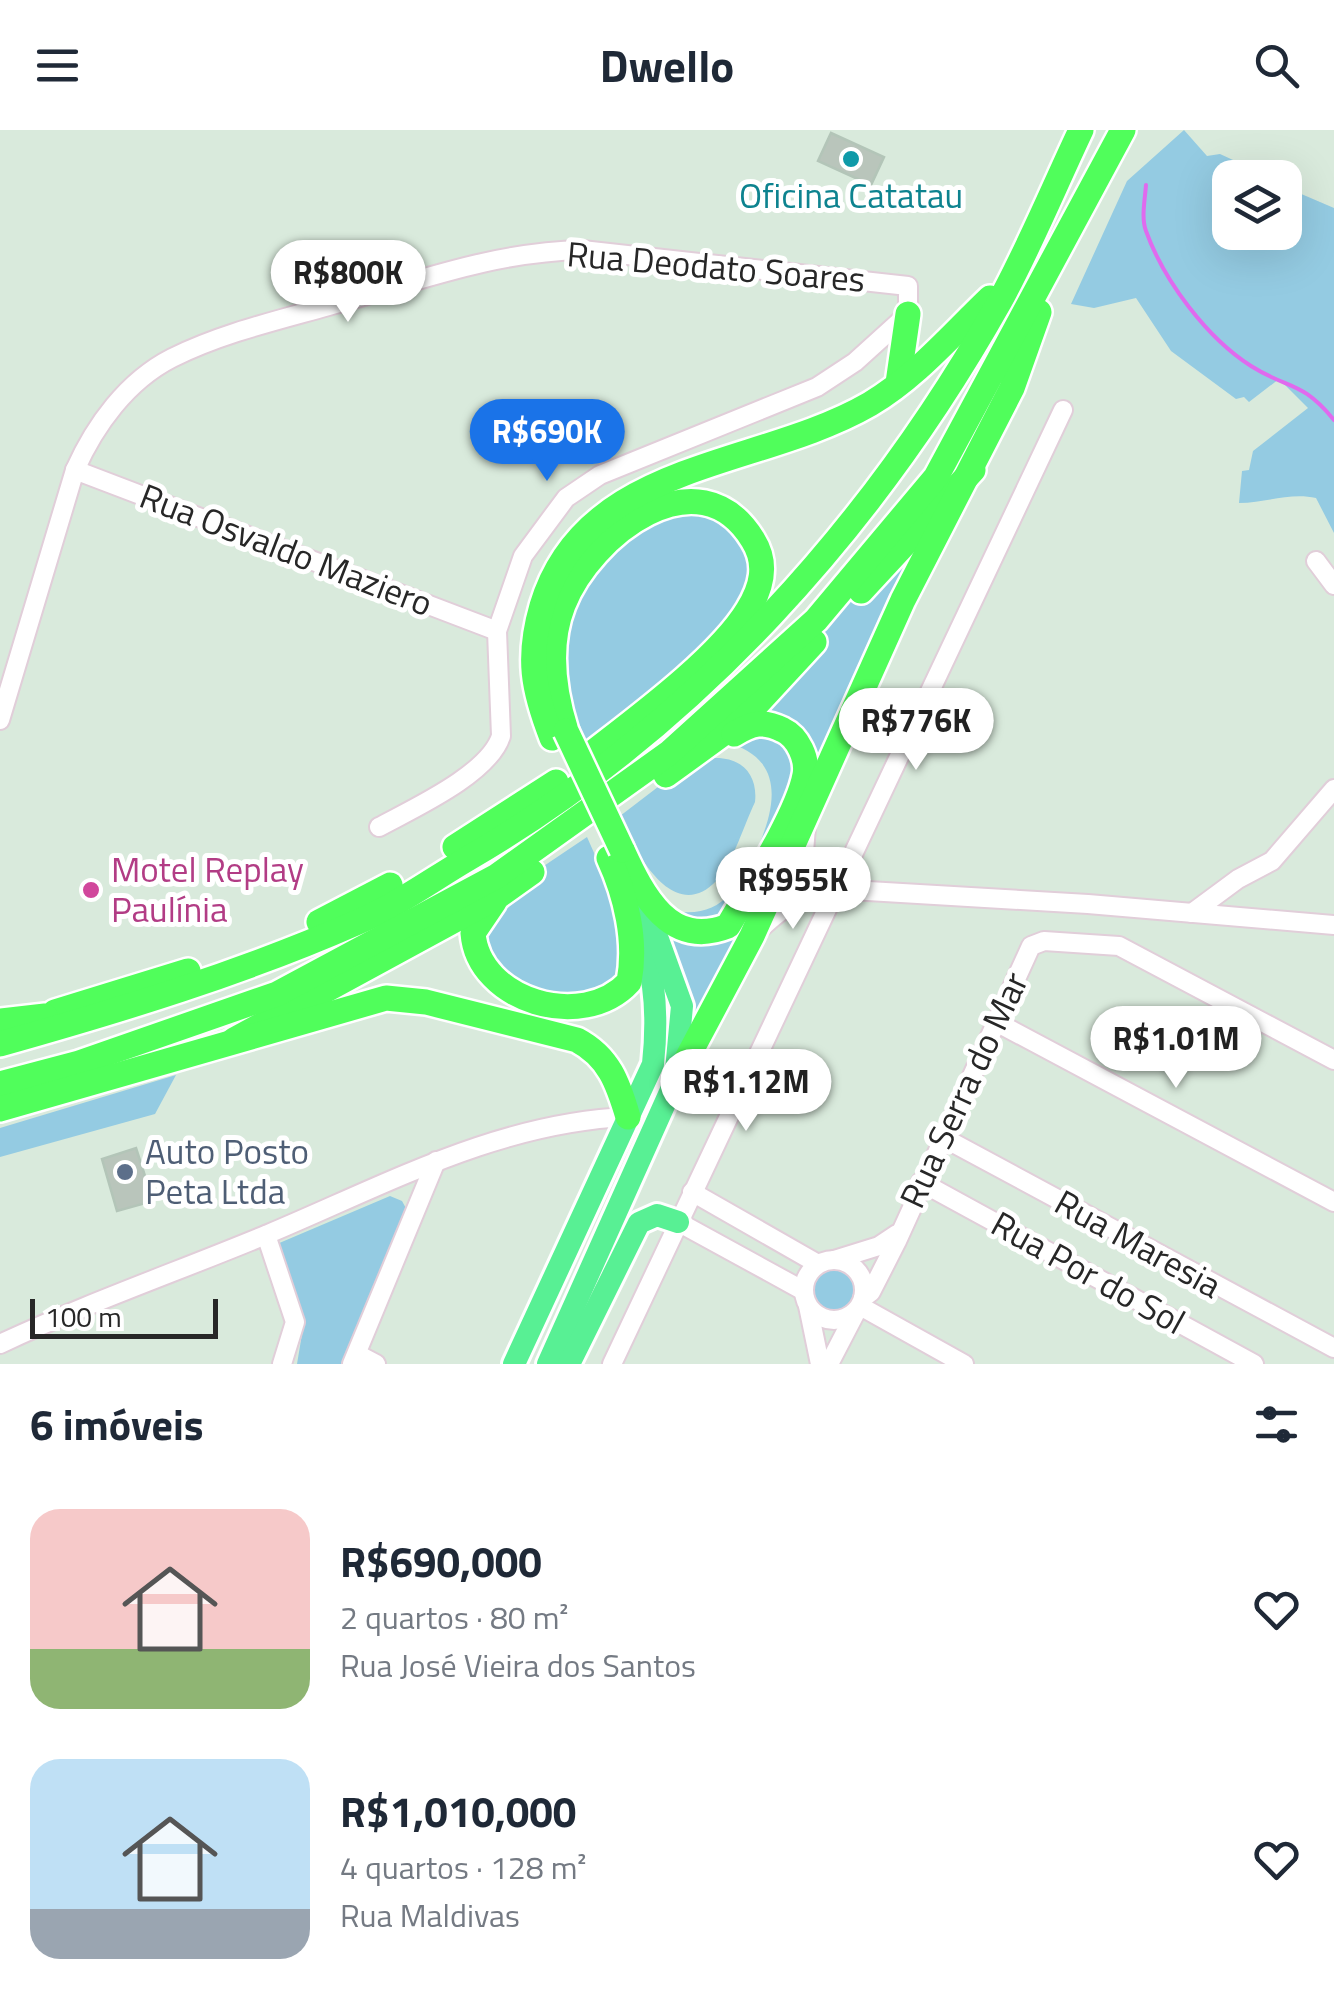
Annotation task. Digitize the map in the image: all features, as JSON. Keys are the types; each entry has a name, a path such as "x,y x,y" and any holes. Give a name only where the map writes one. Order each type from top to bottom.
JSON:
{"highway":[{"path":"0,1044 141,1006 361,921 526,824 641,738 739,652 888,476 929,418 1012,278 1081,130"},
{"path":"0,1084 79,1063 277,994 497,876 669,753 816,620 936,477 1123,130"},
{"path":"676,1081 752,936 903,600 974,470 1012,388 1068,232"},
{"path":"690,758 752,723 768,724 789,732 800,747 805,776 770,852 728,926 704,934 678,930 620,864 534,691 534,636 549,584 590,522 634,493 821,428 872,403 1012,278"},
{"path":"898,383 908,314"},
{"path":"234,1040 497,898 742,719 974,470"},
{"path":"0,1024 44,1016 180,974 326,919 446,852 554,784 690,670 747,612 761,584 763,566 758,548 734,514 716,502 666,506 634,520 600,545 578,572 554,640 560,737"},
{"path":"497,898 473,933 482,968 496,982 560,1008 583,1009 602,1004 629,982 632,946 620,864"},
{"path":"0,1109 386,998 426,1002 577,1040 597,1051 613,1074 628,1116"}],"main road":[{"path":"556,1361 676,1081 682,1006 660,936 620,864"},
{"path":"514,1364 653,1064 658,1024 654,968 620,864"},
{"path":"556,1361 639,1223 657,1215 678,1222"},
{"path":"504,1364 528,1334"}],"street":[{"name":"Rua Deodato Soares","path":"0,720 75,470 90,436 120,398 170,359 246,330 491,258 582,250 908,286 908,314"},
{"path":"379,827 468,774 496,751 501,736 497,630 523,556 566,498 600,475 816,387 854,362 908,314"},
{"path":"612,1364 1063,410"},
{"name":"Rua Osvaldo Maziero","path":"75,470 497,630"},
{"path":"1316,561 1334,586"},
{"path":"1192,913 1238,879 1272,861 1334,789"},
{"path":"806,819 806,862 833,891"},
{"path":"752,936 786,906 833,891 1334,925"},
{"name":"Rua Serra do Mar","path":"829,1364 871,1292 1032,946 1044,941 1119,946 1334,1060"},
{"path":"996,1022 1334,1202"},
{"path":"0,1344 514,1133 588,1118 628,1116"},
{"name":"Rua Maresia","path":"944,1138 1334,1348"},
{"path":"376,1364 355,1359 436,1162"},
{"name":"Rua Por do Sol","path":"921,1182 1254,1364"},
{"path":"692,1192 753,1230 826,1262 849,1264 860,1275 860,1305"},
{"path":"678,1222 806,1298 826,1320 842,1320 860,1305"},
{"path":"738,1255 750,1244 753,1230"},
{"name":"Rua Serra do Mar","path":"826,1262 878,1246 897,1234"},
{"path":"266,1235 295,1322 278,1362"},
{"path":"820,1364 806,1298 807,1275 826,1262"},
{"path":"860,1305 964,1364"}],"shaded area":[{"path":"1184,130 1207,156 1220,154 1233,160 1212,160 1212,250 1302,250 1302,194 1334,208 1334,533 1316,498 1297,496 1239,503 1242,471 1249,470 1253,451 1308,408 1279,379 1249,402 1244,397 1236,399 1171,351 1136,298 1094,308 1071,304 1127,181"},
{"path":"951,474 953,481 687,1046 660,908 696,912 722,901 741,879 758,847 772,798 771,783 757,758 724,742"},
{"path":"671,512 717,515 751,555 747,605 679,669 584,745 563,698 568,611 605,552"},
{"path":"714,758 733,761 746,770 754,784 755,802 734,853 717,880 701,892 685,895 657,878 634,846 620,816 688,764"},
{"path":"587,837 614,905 621,958 619,976 577,1002 508,980 483,941 502,894"},
{"path":"176,1075 155,1114 0,1157 0,1128"},
{"path":"390,1196 402,1201 408,1212 347,1364 297,1364 304,1322 277,1244"},
{"path":"834,1266 851,1273 858,1290 851,1307 834,1314 817,1307 810,1290 817,1273"}],"building":[{"name":"Oficina Catatau","path":"831,133 884,157 871,185 818,161"},
{"name":"Auto Posto Peta Ltda","path":"136,1148 153,1201 117,1211 102,1159"}],"waterway":[{"path":"1146,185 1146,231 1164,269 1189,307 1235,354 1264,374 1303,392 1334,420"}],"place":[{"name":"Oficina Catatau","path":"851,159"},
{"name":"Motel Replay Paulínia","path":"91,890"},
{"name":"Auto Posto Peta Ltda","path":"125,1172"}]}
